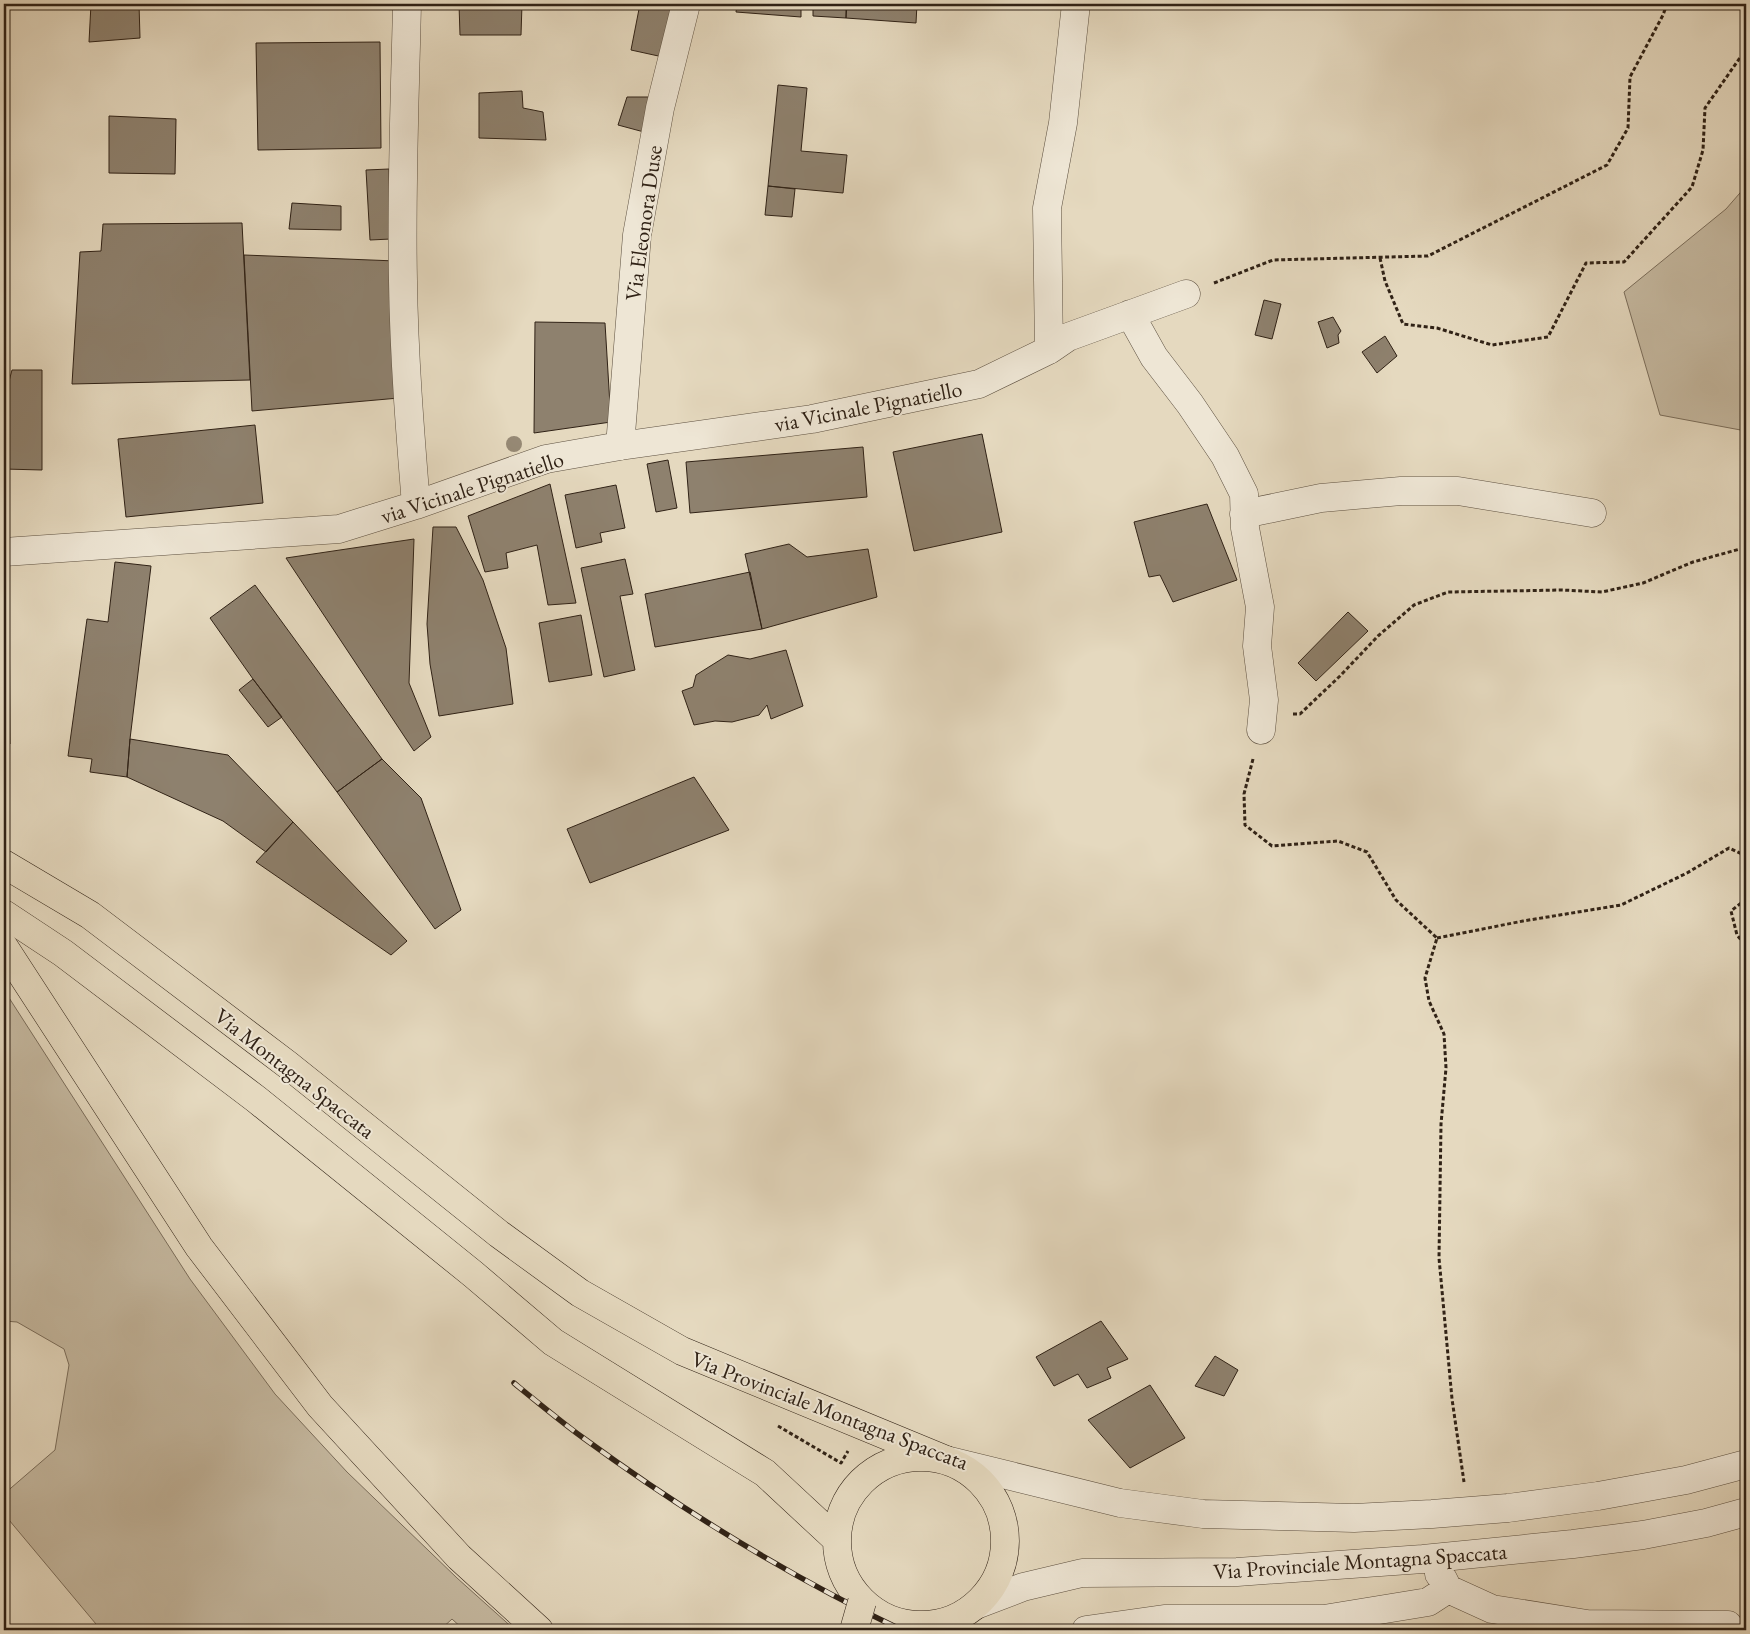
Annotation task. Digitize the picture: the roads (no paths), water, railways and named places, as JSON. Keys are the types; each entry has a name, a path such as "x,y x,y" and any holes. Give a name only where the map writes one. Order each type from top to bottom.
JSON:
{"main road":[{"name":"Via Montagna Spaccata","path":"4,864 90,915 288,1066 499,1234 580,1293"},
{"name":"Via Montagna Spaccata","path":"4,914 63,953 256,1099 473,1274 553,1342 765,1473 836,1539"},
{"path":"4,947 200,1247 320,1406 460,1557 539,1630"},
{"name":"Via Provinciale Montagna Spaccata","path":"580,1293 682,1351 946,1460"},
{"path":"920,1456 946,1460 969,1471 988,1488 1002,1519 1005,1536 1003,1561 993,1585 959,1618 930,1625 906,1624 882,1616 862,1602 847,1583 838,1561 836,1539 841,1513 852,1490 871,1472 894,1460 920,1456"},
{"path":"854,1630 862,1602"}],"street":[{"path":"407,4 403,282 408,399 416,505"},
{"name":"Via Eleonora Duse","path":"620,446 637,235 660,108 686,4"},
{"path":"1049,350 1047,208 1063,123 1076,4"},
{"name":"via Vicinale Pignatiello","path":"4,552 339,529 416,505 546,459 620,446 812,419 979,384 1049,350 1068,337 1186,294"},
{"path":"1130,314 1154,357 1190,404 1225,456 1244,494 1245,528 1260,607 1257,646 1264,700 1262,722"},
{"path":"1244,514 1321,498 1400,491 1458,491 1592,513"},
{"name":"Via Provinciale Montagna Spaccata","path":"946,1460 1120,1503 1203,1514 1354,1518 1508,1508 1598,1496 1686,1480 1746,1464"},
{"name":"Via Provinciale Montagna Spaccata","path":"959,1618 1023,1587 1082,1573 1237,1572 1423,1559 1643,1535 1706,1523 1746,1512"},
{"path":"1423,1559 1443,1579 1448,1589 1492,1609 1587,1624 1728,1626"},
{"path":"1086,1630 1164,1619 1324,1619 1428,1602 1448,1589"}],"railway":[{"path":"514,1383 582,1437 698,1516 778,1565 902,1630"}]}
